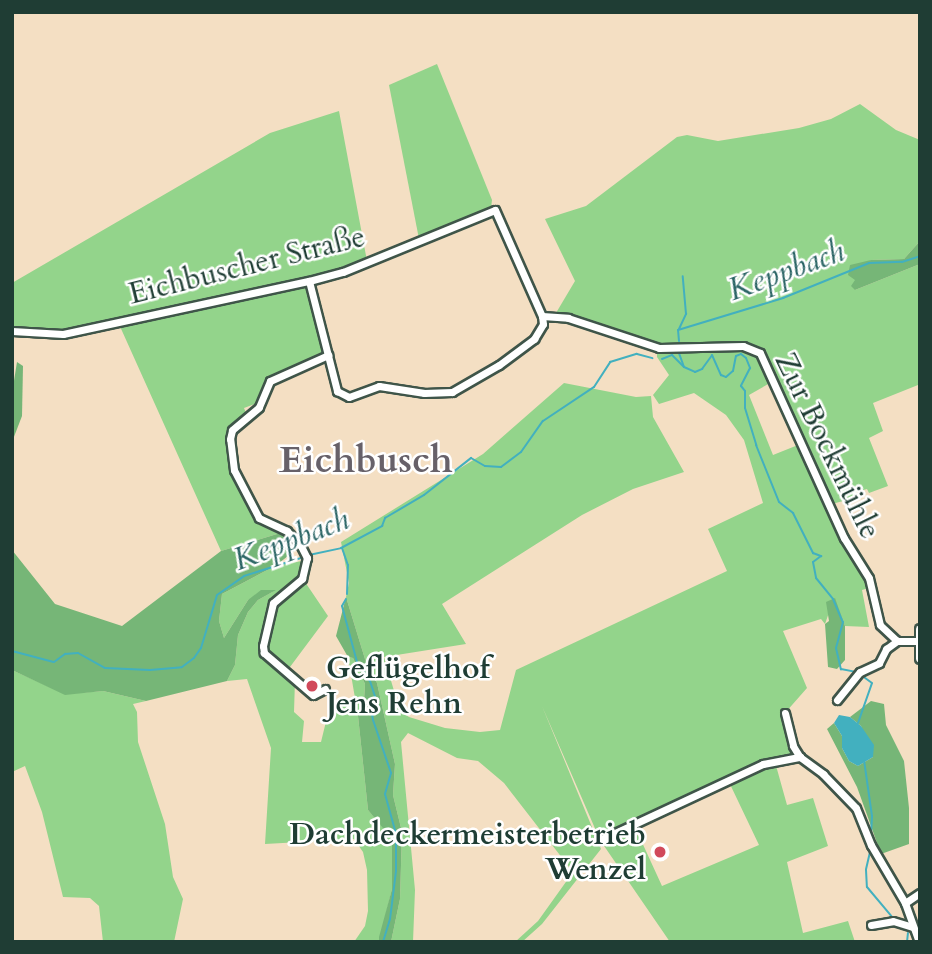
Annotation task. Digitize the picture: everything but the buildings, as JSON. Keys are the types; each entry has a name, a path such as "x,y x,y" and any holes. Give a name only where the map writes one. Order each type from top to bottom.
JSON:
{"street":[{"name":"Eichbuscher Straße","path":"12,331 63,334 309,281 343,272 495,210 542,316"},
{"path":"309,281 337,391 349,397 379,386 424,393 452,392 499,365 534,339 542,324 542,316"},
{"name":"Zur Bockmühle","path":"542,316 553,315 583,322 659,348 743,346 760,353 844,538 872,586 880,625 898,641"},
{"path":"326,689 313,695 264,653 263,646 273,603 302,579 305,552 287,531 259,517 234,470 230,439 232,430 259,407 270,381 328,355"},
{"path":"920,629 920,658"},
{"path":"837,700 859,674 879,663 886,649 898,641 918,641"},
{"path":"785,713 793,746 800,757 851,800 871,845 905,903 919,942"},
{"path":"600,840 763,764 800,757"},
{"path":"905,903 920,892"},
{"path":"871,925 893,922 913,927"}],"green space":[{"path":"437,64 492,200 491,208 419,239 389,85"},
{"path":"860,104 896,130 920,140 920,241 904,259 871,260 855,280 855,290 920,264 920,388 918,385 873,403 883,431 869,438 888,486 869,493 867,489 853,493 854,498 832,504 777,390 769,360 756,348 770,383 749,395 773,455 798,445 845,545 869,588 862,590 869,627 845,626 834,598 825,624 821,619 783,631 807,688 785,713 800,757 775,762 787,805 813,798 828,846 787,862 803,933 848,921 855,942 670,942 600,840 542,706 601,849 542,924 522,942 515,942 538,921 573,872 504,783 478,761 457,758 408,733 401,742 415,890 413,942 391,942 400,899 402,832 393,795 395,764 377,683 365,659 346,597 349,583 341,542 483,454 564,383 636,397 651,396 653,417 684,472 633,489 582,515 442,604 466,644 384,657 400,711 409,717 445,728 480,732 500,730 516,670 727,571 708,529 763,503 744,440 726,415 694,393 659,404 653,395 669,375 657,357 657,344 556,313 575,281 545,219 586,206 677,137 687,135 718,141 799,128 831,119","holes":["728,780 759,845 662,886 640,838 630,827"]},
{"path":"339,111 367,261 311,278 328,355 270,381 257,403 244,408 248,418 232,430 234,470 259,517 287,531 221,551 118,322 63,334 12,331 12,283 270,133"},
{"path":"920,241 920,264 855,290 851,286 855,280 848,275 850,265 871,260 904,259"},
{"path":"17,362 23,366 22,416 12,442 12,393"},
{"path":"287,531 301,546 275,566 222,594 219,621 224,638 248,600 261,590 276,590 258,600 248,612 238,635 235,665 227,681 146,701 103,691 65,695 12,670 12,550 55,604 122,626 221,551"},
{"path":"307,560 303,579 328,616 287,671 295,680 294,712 304,721 302,742 321,742 330,705 356,704 348,657 353,658 365,684 364,701 358,716 368,810 392,838 392,889 379,942 354,942 365,926 368,911 367,870 363,852 354,839 265,844 271,748 247,679 227,681 235,665 238,635 248,612 258,600 274,591 248,600 224,638 219,621 222,594 275,566"},
{"path":"346,597 365,659 377,683 395,764 393,795 402,832 400,899 391,942 379,942 392,889 392,839 368,810 358,716 364,701 365,684 353,658 348,657 336,636"},
{"path":"835,598 845,626 845,660 837,669 828,667 825,624 829,621 826,602"},
{"path":"12,670 65,694 103,691 146,701 133,704 137,712 138,742 165,824 173,877 183,899 174,942 103,942 99,906 90,898 63,897 42,812 25,766 12,772"},
{"path":"871,701 884,704 886,725 904,761 909,808 909,844 881,854 857,787 827,729 834,723 842,736 842,748 849,761 858,766 873,757 861,726 850,717"}],"water":[{"path":"839,715 850,717 861,726 874,745 873,757 858,766 849,761 842,748 842,736 834,723"}],"waterway":[{"name":"Keppbach","path":"679,341 678,330 783,298 869,263 902,262 920,256"},
{"path":"679,329 686,314 683,276"},
{"name":"Keppbach","path":"662,359 672,355 684,367 679,353"},
{"name":"Keppbach","path":"309,555 341,548 382,526 385,518 424,495 471,458 485,466 501,467 521,452 543,421 594,387 610,362 637,354 652,358"},
{"path":"684,367 695,372 702,369 712,355 721,375 726,377 733,371 736,356 741,354 746,358 750,368 741,386 745,391 745,408 756,445 779,502 793,513 813,553 821,556 813,562 816,578 833,599 843,622 836,648 841,669 856,672"},
{"path":"342,548 348,565 347,594"},
{"name":"Keppbach","path":"12,651 54,662 65,654 78,653 105,668 150,670 182,667 194,658 201,648 217,595 244,576 304,557"},
{"path":"346,599 342,606 357,662 370,681 379,708 372,714 373,720 391,773 385,794 396,834 396,871 390,919 383,942"},
{"path":"858,723 872,683 861,675"},
{"path":"864,760 872,816 871,834"},
{"path":"870,852 866,870 867,887 891,916"},
{"path":"907,942 908,933"}],"place":[{"name":"Geflügelhof Jens Rehn","path":"312,686"},
{"name":"Dachdeckermeisterbetrieb Wenzel","path":"660,852"}],"district":[{"name":"Eichbusch","path":"366,460"}]}
